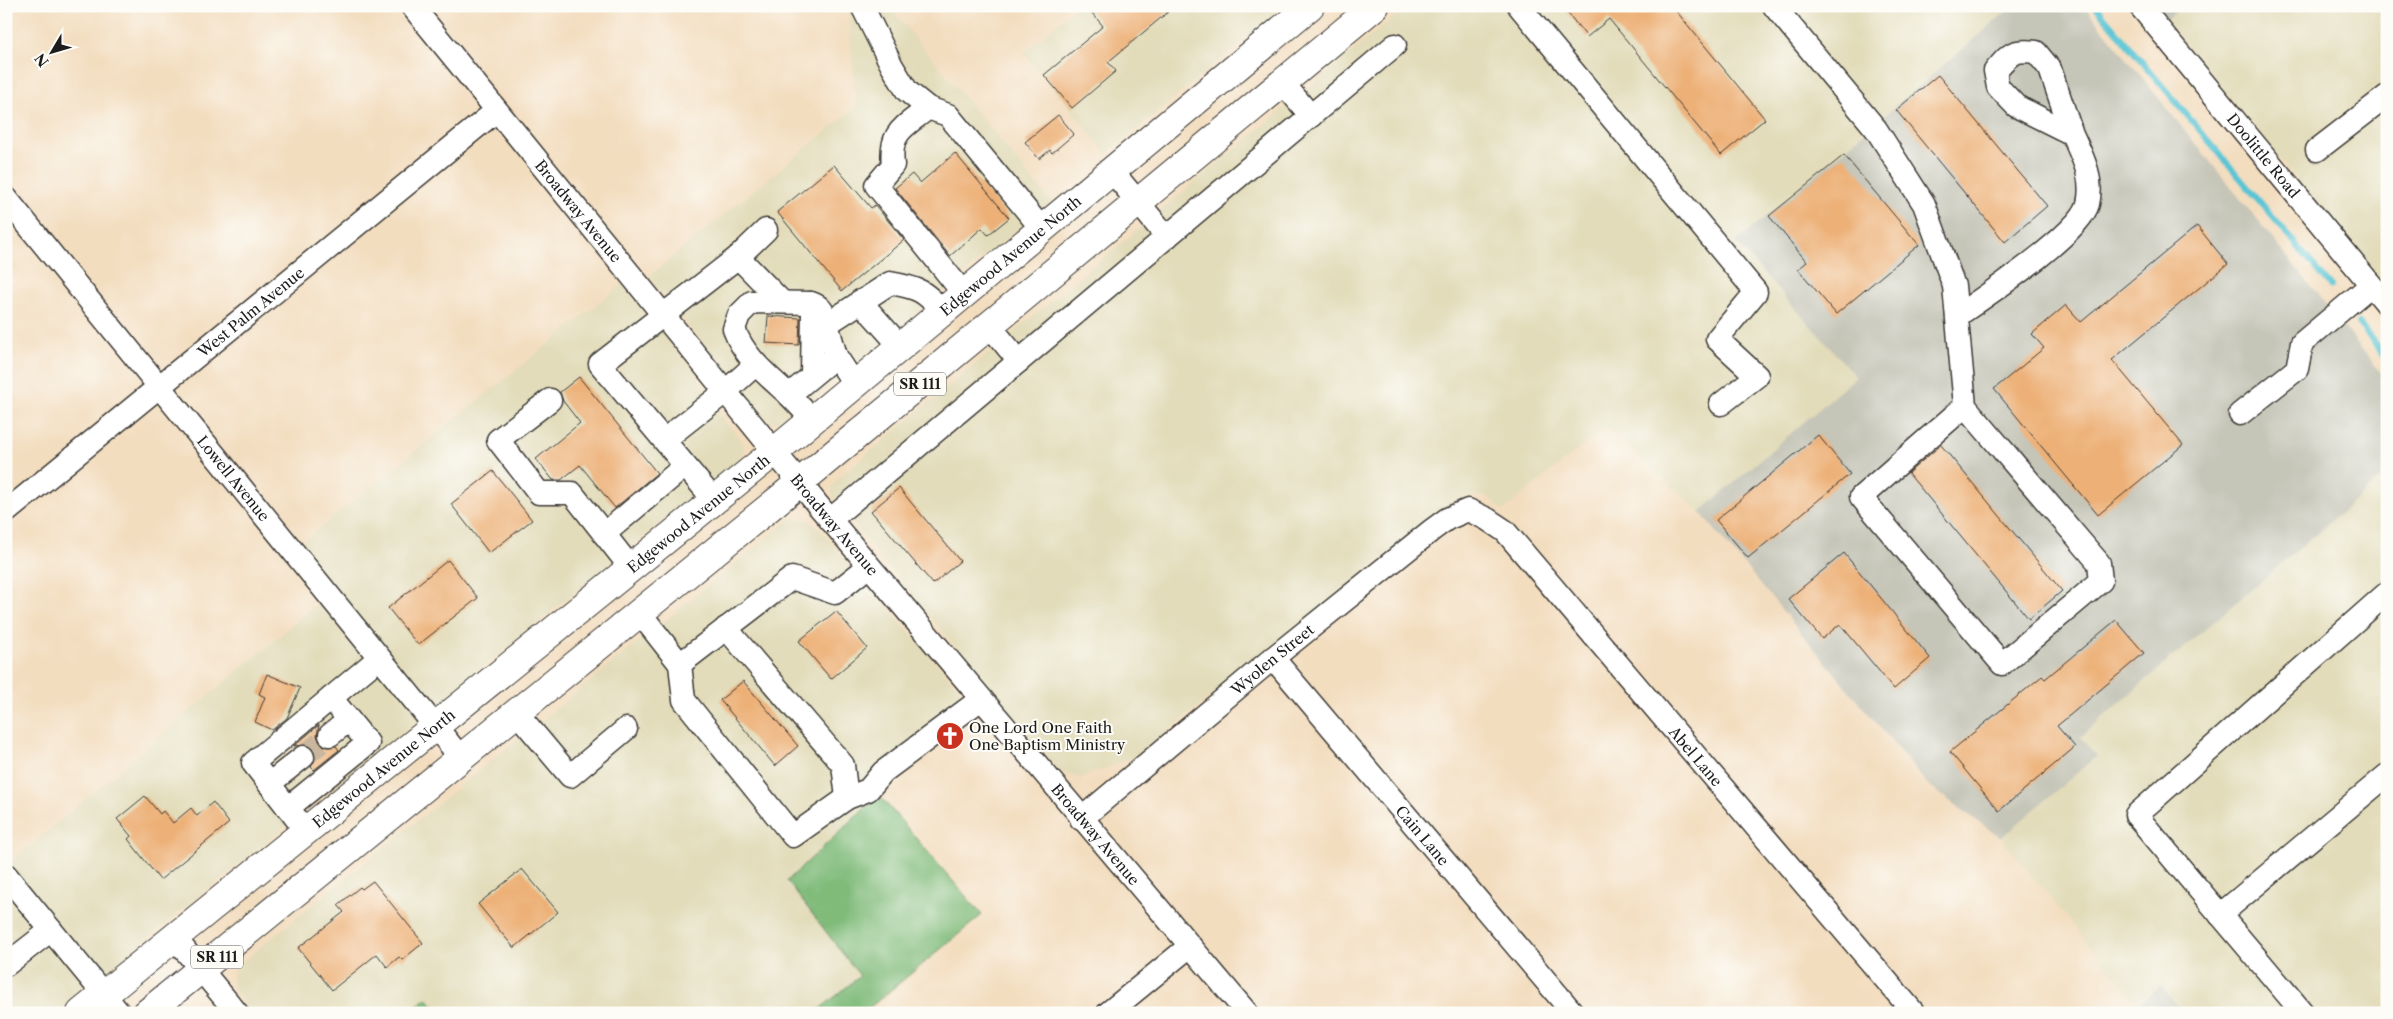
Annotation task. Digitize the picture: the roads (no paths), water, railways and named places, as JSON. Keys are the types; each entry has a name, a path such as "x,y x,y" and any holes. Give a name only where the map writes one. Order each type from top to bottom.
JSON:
{"main road":[{"name":"Edgewood Avenue North","path":"81,1013 111,1003 174,938 774,452 1310,6"},
{"name":"SR 111","path":"147,1013 800,482 1139,204 1375,6"}],"street":[{"name":"Broadway Avenue","path":"412,6 830,520 1247,1013"},
{"path":"862,6 892,66 907,91 928,108 948,115 1042,229"},
{"path":"1519,6 1756,292 1717,339 1757,376 1721,404"},
{"path":"1774,6 1876,129 1924,204 1954,286 1965,406 2099,563 2101,581 2002,664 1861,497 1965,406"},
{"name":"Doolittle Road","path":"2140,6 2387,304"},
{"path":"830,520 1395,45"},
{"path":"1283,83 1311,116"},
{"path":"2317,150 2387,96"},
{"path":"928,108 893,138 891,148 893,165 876,185 964,294"},
{"name":"West Palm Avenue","path":"6,512 496,111"},
{"path":"1957,316 2041,255 2068,231 2088,206 2090,174 2072,134"},
{"path":"1112,171 1167,237"},
{"name":"Lowell Avenue","path":"6,198 462,758"},
{"path":"714,500 600,364 738,257 766,230"},
{"path":"738,257 782,302"},
{"path":"826,324 860,300 890,283 916,287 928,294 944,312"},
{"path":"2240,414 2297,369 2302,343 2371,285"},
{"path":"860,300 900,347"},
{"path":"813,420 740,346 734,329 739,314 752,302 811,302 817,305 823,311 836,356 855,384"},
{"path":"811,302 813,312 812,375"},
{"path":"990,326 1019,361"},
{"path":"789,395 836,356"},
{"path":"664,440 725,392 756,364"},
{"path":"550,400 498,440 539,492 572,493 631,568"},
{"path":"604,534 685,466"},
{"name":"Wyolen Street","path":"1081,819 1273,658 1432,530 1447,519 1468,510"},
{"name":"Abel Lane","path":"1468,510 1488,518 1505,531 1914,1013"},
{"path":"680,664 792,578 835,593 869,566"},
{"path":"2303,1013 2136,816 2387,593"},
{"path":"640,613 680,664 684,700 793,836 847,798 868,790 883,772 981,699"},
{"path":"726,628 843,765 847,798"},
{"path":"306,831 253,763 379,658"},
{"name":"Cain Lane","path":"1273,658 1573,1013"},
{"path":"331,698 386,766"},
{"path":"517,713 570,776 626,729"},
{"path":"330,735 349,720"},
{"path":"288,808 368,743"},
{"path":"269,784 303,757"},
{"path":"843,765 883,772"},
{"path":"2220,915 2387,775"},
{"path":"6,875 111,1003"},
{"path":"6,964 51,930"},
{"path":"174,938 237,1013"},
{"path":"1108,1013 1190,946"}],"waterway":[{"path":"2095,6 2331,286"},
{"path":"2359,324 2387,358"}],"tunnel":[{"path":"303,757 330,735"}],"place":[{"name":"One Lord One Faith One Baptism Ministry","path":"950,736"}]}
